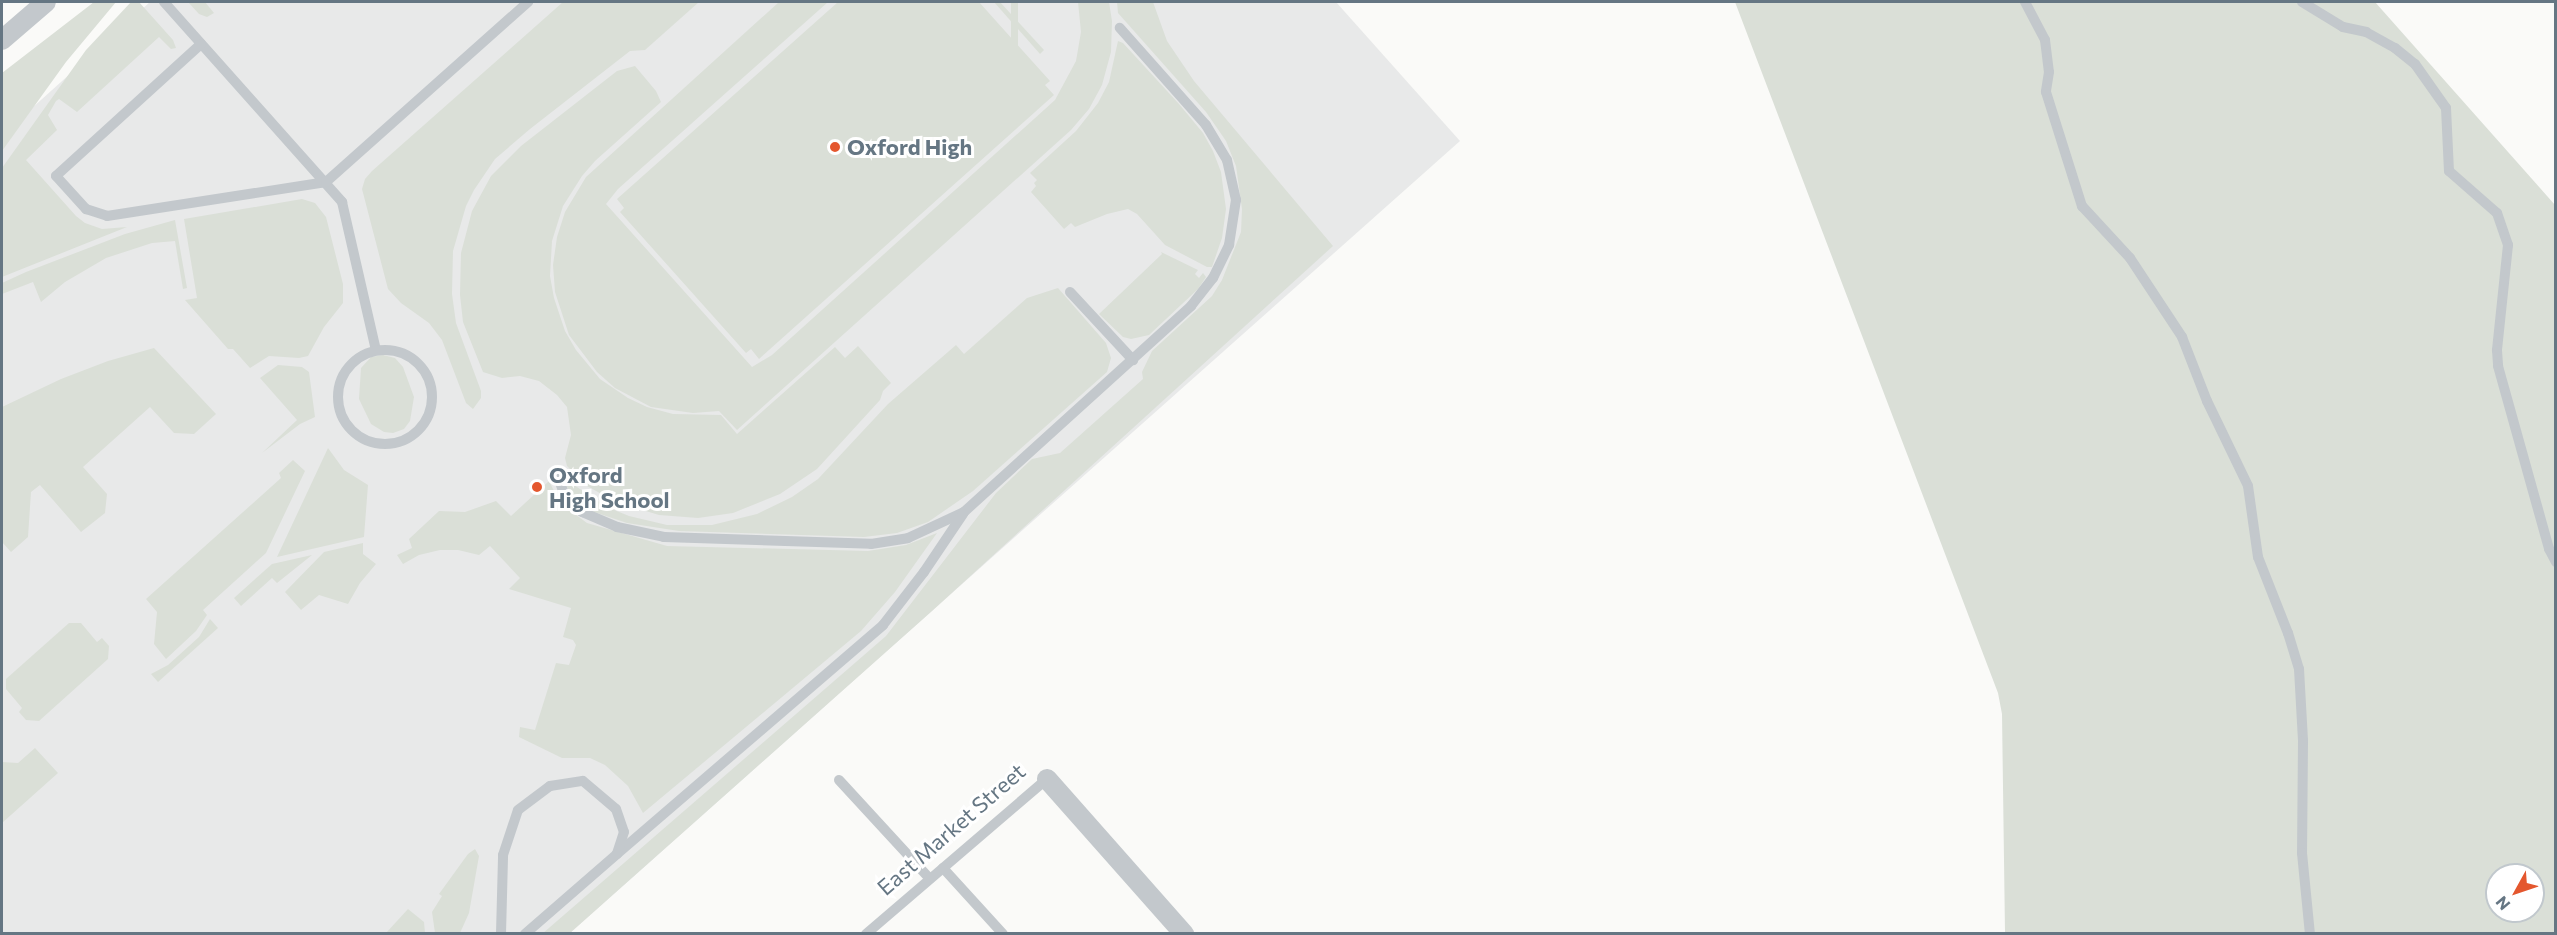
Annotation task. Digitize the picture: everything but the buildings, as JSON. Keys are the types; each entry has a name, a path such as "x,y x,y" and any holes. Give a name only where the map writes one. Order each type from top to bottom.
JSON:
{"street":[{"path":"2,40 46,2"},
{"name":"East Market Street","path":"1047,779 1184,933"}],"lane":[{"path":"164,2 342,202 376,350"},
{"path":"201,44 56,176 86,209 107,216 326,182 528,2"},
{"path":"2025,2 2045,40 2049,72 2046,92 2082,206 2130,258 2182,337 2206,401 2248,486 2258,556 2288,633 2299,669 2302,741 2302,853 2310,933"},
{"path":"2302,2 2343,27 2366,32 2415,64 2446,108 2449,171 2497,213 2508,244 2497,350 2498,366 2549,549 2556,562"},
{"path":"525,933 883,625 924,572 964,512 1191,306 1214,278 1229,245 1236,200 1227,160 1206,125 1120,28"},
{"path":"1070,292 1133,360"},
{"path":"376,350 392,350 414,360 428,379 432,394 430,410 423,424 412,436 398,443 383,444 368,441 354,433 344,422 338,408 338,392 345,371 362,355 376,350"},
{"path":"558,477 566,499 582,512 617,527 664,537 871,544 908,538 964,512"},
{"name":"East Market Street","path":"866,933 1047,779"},
{"path":"839,780 930,879"},
{"path":"501,933 503,855 518,810 550,786 583,781 616,809 624,832 617,854"},
{"path":"943,868 1002,933"}],"shaded area":[{"path":"94,2 116,2 66,62 2,151 2,73"},
{"path":"131,2 139,2 173,40 176,48 171,49 159,37 77,112 59,99 56,101 48,115 57,130 26,160 85,223 102,229 127,227 2,277 2,168 86,50"},
{"name":"Oxford High School","path":"150,2 1336,2 1460,141 570,933 2,934 2,135"},
{"path":"188,2 205,2 214,13 207,17 199,14"},
{"path":"563,2 699,2 645,50 630,51 530,129 495,159 474,190 466,206 453,251 452,294 456,323 481,391 481,398 473,409 466,403 442,340 429,323 401,303 388,289 362,189 365,179 372,171"},
{"path":"779,2 828,2 618,189 606,204 752,367 772,355 1055,100 1076,61 1081,32 1078,2 1109,2 1112,21 1111,52 1102,85 1089,109 1071,130 737,430 719,411 693,413 651,407 615,388 597,372 569,335 555,292 553,265 557,237 565,212 586,177"},
{"name":"Oxford High","path":"838,2 979,2 1050,81 1045,85 1054,95 759,359 751,349 746,353 620,212 624,208 617,199"},
{"path":"994,2 1000,2 1044,50 1040,54"},
{"path":"1011,2 1018,2 1018,86 1011,86"},
{"path":"1117,2 1153,2 1167,41 1194,81 1333,246 932,611 570,933 542,934 886,636 996,493 1032,459 1060,453 1143,379 1142,372 1152,351 1212,296 1222,280 1241,232 1242,209 1236,166 1226,141 1206,112 1118,13"},
{"path":"1735,2 2375,2 2555,205 2555,933 2005,933 2002,714 1998,693"},
{"path":"1118,41 1123,43 1179,104 1203,133 1213,151 1221,172 1226,209 1222,238 1212,267 1207,267 1165,245 1137,214 1128,209 1107,214 1075,227 1071,223 1064,229 1031,192 1037,180 1030,173 1076,131 1098,103 1109,82"},
{"path":"635,66 656,91 661,102 595,161 582,176 563,206 552,241 550,276 554,298 565,331 576,350 600,379 628,398 647,407 673,414 721,415 737,434 835,347 845,358 858,346 891,383 883,391 880,400 817,469 780,494 733,513 698,518 659,515 616,502 587,486 567,466 565,458 571,435 567,407 557,395 539,381 520,376 502,378 483,372 463,322 460,295 461,253 472,211 491,176 521,146 617,71"},
{"path":"302,199 315,203 326,217 343,284 343,303 324,327 308,356 299,358 269,356 250,368 233,349 228,349 185,300 197,298 184,219"},
{"path":"175,220 187,288 183,289 175,241 152,243 106,258 65,282 41,302 33,282 2,294 2,283 26,272 125,234"},
{"path":"1161,252 1198,270 1195,274 1199,278 1203,273 1206,277 1198,289 1149,335 1131,339 1123,337 1099,314 1162,254"},
{"path":"1058,288 1106,343 1111,358 1107,372 973,491 928,522 897,533 864,537 679,531 627,523 594,512 574,499 567,487 565,479 607,507 629,516 667,525 712,525 757,514 792,497 818,479 888,404 956,345 964,354 1027,298"},
{"path":"154,348 216,414 194,434 174,433 150,407 83,467 107,494 105,513 81,532 40,485 31,492 28,537 11,552 2,542 2,407 61,379 108,361"},
{"path":"383,355 395,358 403,367 414,397 410,421 404,429 393,433 384,432 371,424 359,399 361,368 371,357"},
{"path":"278,365 302,367 309,372 315,417 300,424 262,453 297,420 260,378"},
{"path":"328,448 344,470 368,485 364,537 277,557"},
{"path":"293,460 305,471 266,553 203,610 207,615 196,631 166,659 154,644 157,612 146,599 281,478 279,473"},
{"path":"549,481 560,503 587,523 667,546 868,551 906,545 937,533 895,592 861,631 643,813 628,786 605,765 590,758 562,758 519,737 520,727 535,730 556,663 569,665 576,645 573,640 563,637 571,608 509,589 520,578 490,546 479,555 458,550 440,550 419,555 403,564 397,555 412,548 409,539 439,511 465,512 496,501 511,516"},
{"path":"363,543 363,554 376,564 360,583 348,604 319,595 301,610 285,592 324,552"},
{"path":"312,555 277,583 272,578 241,606 234,598 272,564"},
{"path":"210,619 218,628 158,682 151,674 168,665 199,637"},
{"path":"69,623 81,623 97,642 102,638 109,646 108,659 39,721 26,720 19,712 22,708 6,689 6,679"},
{"path":"35,748 58,773 2,823 2,762 18,763"},
{"path":"475,849 479,856 469,913 460,933 435,933 432,912 442,896 439,894 468,854"},
{"path":"408,909 424,922 425,933 386,933"}],"place":[{"name":"Oxford High","path":"835,147"},
{"name":"Oxford High School","path":"537,487"}]}
